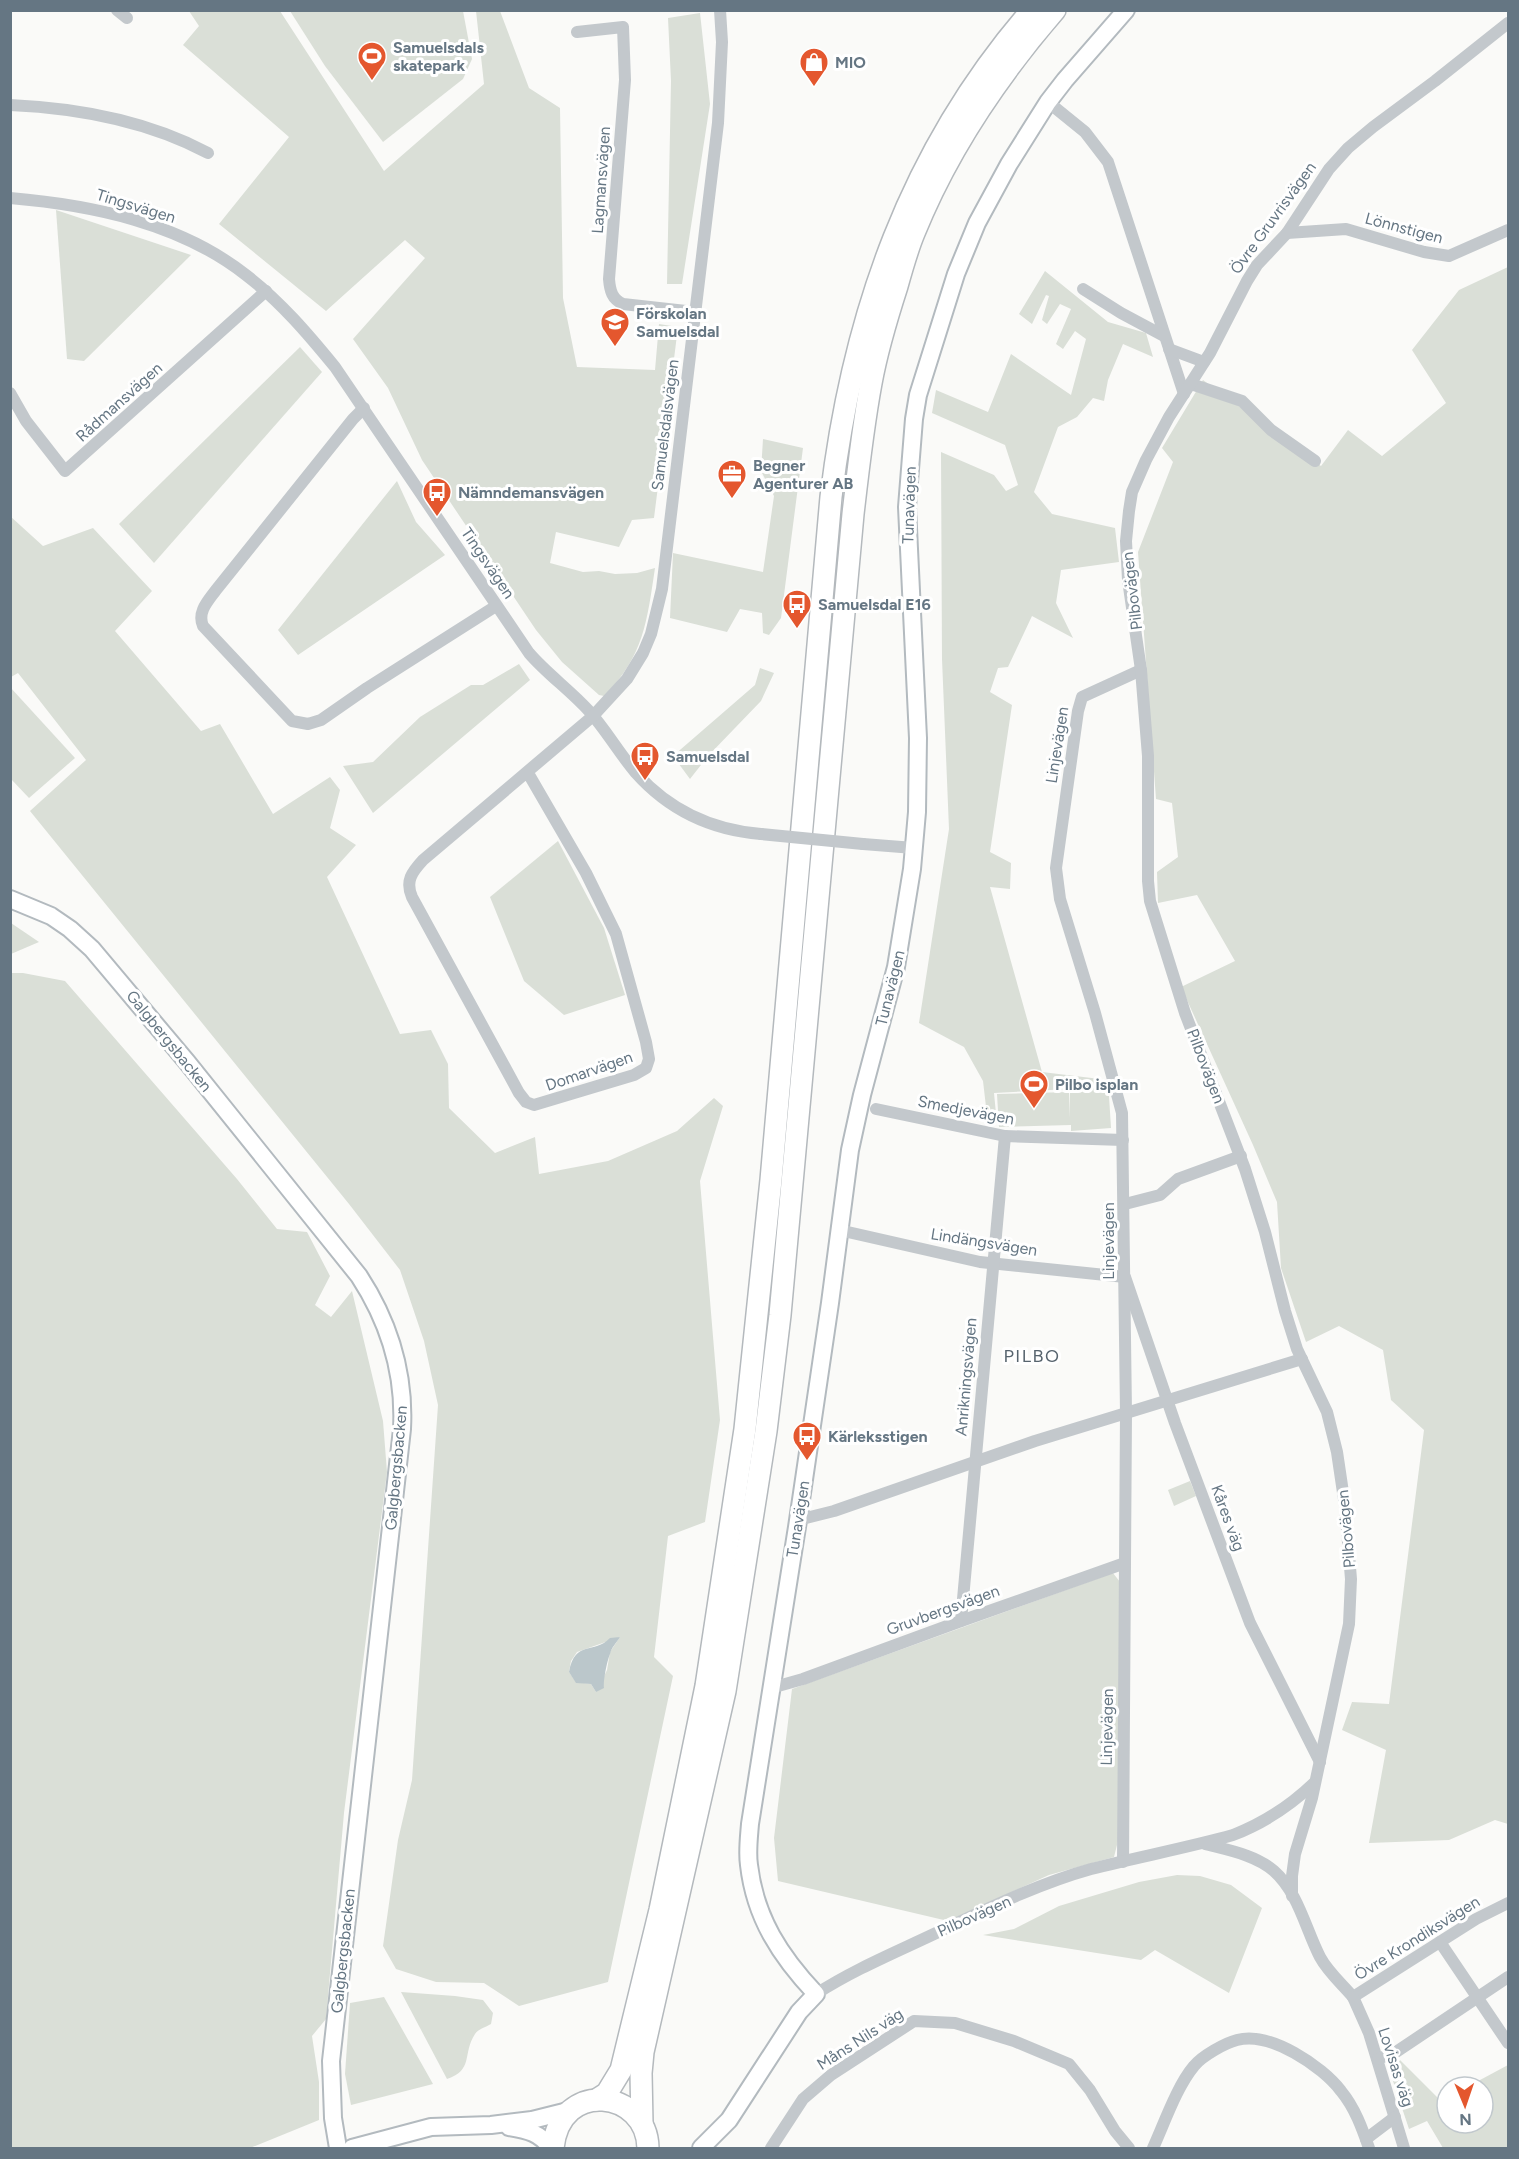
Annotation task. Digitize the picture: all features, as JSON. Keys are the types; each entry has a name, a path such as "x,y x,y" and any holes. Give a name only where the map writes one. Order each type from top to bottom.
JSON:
{"highway":[{"path":"552,2148 556,2129 568,2111 607,2093 621,2070 662,1900 706,1686 743,1441 771,1180 831,497 837,443 851,377 879,276 917,184 971,92 1032,10"},
{"path":"646,2136 640,2073 643,2052 725,1691 766,1431 782,1304 853,514 871,380 884,327 912,236 932,193 984,103 1055,10"},
{"path":"596,2100 625,2107 646,2136"}],"street":[{"name":"Samuelsdalsvägen","path":"593,716 636,667 657,615 662,589 720,100 720,10"},
{"name":"Tunavägen","path":"816,1994 779,1951 765,1925 754,1894 749,1863 750,1824 799,1517 854,1127 888,999 902,935 914,848 918,738 907,507 915,412 951,287 977,223 1009,164 1048,102 1126,10"},
{"name":"Övre Gruvrisvägen","path":"1187,389 1252,273 1287,234 1329,169 1348,148 1509,22"},
{"name":"Lagmansvägen","path":"577,32 623,27 625,80 609,279 612,295 616,301 623,304 695,312"},
{"path":"1048,102 1085,132 1108,162 1164,336 1187,389 1242,402 1272,430 1315,461"},
{"path":"10,105 51,108 112,118 178,138 208,153"},
{"name":"Tingsvägen","path":"10,198 80,206 171,233 213,252 266,291 320,349 364,408 496,606 542,669 593,716 636,772 659,796 687,814 717,827 761,834 914,848"},
{"name":"Lönnstigen","path":"1287,234 1346,229 1424,252 1449,256 1509,230"},
{"path":"1083,289 1120,313 1164,336"},
{"name":"Rådmansvägen","path":"10,393 26,421 65,471 266,291"},
{"path":"1169,349 1204,362"},
{"name":"Pilbovägen","path":"1187,389 1146,460 1132,492 1126,541 1128,580 1141,670 1148,756 1150,902 1182,1003 1241,1156 1265,1232 1284,1311 1332,1429 1345,1506 1351,1579 1349,1624 1320,1762 1295,1854 1292,1896"},
{"path":"364,408 216,590 203,609 201,618 203,626 292,721 308,724 321,720 496,606"},
{"name":"Linjevägen","path":"1123,1862 1126,1413 1123,1140 1120,1101 1060,899 1056,868 1081,700 1088,693 1141,670"},
{"name":"Domarvägen","path":"528,773 586,873 616,934 649,1059 646,1068 634,1075 534,1105 526,1102 519,1093 412,897 409,886 413,870 423,860 593,716"},
{"name":"Galgbergsbacken","path":"10,899 51,916 70,929 92,949 139,1003 359,1276 375,1301 393,1347 403,1402 402,1429 331,2061 333,2118 338,2148"},
{"name":"Smedjevägen","path":"876,1108 1005,1136 1123,1140"},
{"name":"Anrikningsvägen","path":"961,1621 1005,1136"},
{"path":"1125,1204 1160,1195 1178,1179 1241,1156"},
{"name":"Lindängsvägen","path":"839,1230 942,1254 993,1263 1125,1277"},
{"name":"Kåres väg","path":"1125,1277 1175,1423 1254,1633 1320,1762"},
{"path":"799,1517 806,1518 834,1511 974,1462 1302,1359"},
{"name":"Gruvbergsvägen","path":"771,1688 802,1679 1125,1563"},
{"name":"Pilbovägen","path":"701,2148 729,2120 799,2012 816,1994 847,1975 1062,1878 1204,1843 1250,1829 1294,1802 1314,1783"},
{"name":"Övre Krondiksvägen","path":"1204,1843 1236,1852 1266,1865 1283,1880 1320,1957 1353,1997 1476,1919 1509,1903"},
{"path":"1440,1942 1509,2043"},
{"path":"1378,2059 1396,2052 1509,1977"},
{"name":"Lovisas väg","path":"1353,1997 1378,2059 1404,2148"},
{"name":"Måns Nils väg","path":"771,2148 803,2099 839,2069 914,2021 955,2023 1014,2041 1069,2064 1090,2090 1115,2131 1129,2148"},
{"path":"1153,2148 1184,2081 1194,2065 1208,2054 1237,2040 1254,2039 1278,2045 1302,2057 1324,2073 1341,2090 1353,2108 1368,2144 1395,2117"},
{"path":"352,2148 431,2127 531,2120 568,2111"},
{"path":"491,2124 535,2133 544,2138 552,2148"},
{"path":"646,2136 663,2148"}],"shaded area":[{"path":"189,11 280,11 384,171 484,84 476,11 500,11 529,88 560,108 563,298 577,367 655,370 659,324 678,327 654,518 632,520 619,547 556,532 550,563 583,572 599,571 615,574 637,573 655,568 642,637 628,667 604,696 599,695 562,662 536,630 422,460 388,388 353,339 425,258 405,240 326,311 219,224 289,137 183,45 199,26"},
{"path":"290,11 463,11 472,59 463,79 383,142 325,66"},
{"path":"700,13 710,104 682,284 667,284 671,81 668,18"},
{"path":"56,210 191,255 84,361 67,359"},
{"path":"1508,267 1508,1824 1495,1820 1449,1840 1369,1843 1386,1750 1342,1730 1352,1702 1389,1704 1424,1430 1391,1400 1383,1350 1339,1326 1306,1342 1281,1268 1277,1202 1181,987 1235,961 1197,895 1158,903 1157,872 1178,857 1172,803 1156,799 1138,552 1173,462 1162,448 1203,380 1321,466 1348,430 1382,456 1446,403 1412,350 1459,290"},
{"path":"1045,271 1108,322 1146,333 1153,357 1123,344 1108,380 1104,401 1093,398 1077,417 1058,427 1034,492 1052,514 1115,528 1119,562 1061,570 1056,603 1073,638 1032,616 1008,667 998,668 990,692 1012,705 990,852 1011,863 1010,889 990,887 1042,1072 1108,1080 1111,1128 1071,1131 1071,1125 999,1127 997,1094 1069,1092 1070,1118 1070,1089 994,1093 997,1124 988,1124 983,1081 964,1047 919,1023 949,829 942,659 941,452 994,475 1006,491 1018,485 1005,445 932,413 936,390 988,412 1011,354 1071,395 1086,339 1075,331 1063,349 1056,344 1071,309 1060,304 1047,324 1042,320 1049,296 1046,295 1032,324 1019,314"},
{"path":"300,347 322,372 154,563 119,524"},
{"path":"763,439 803,448 781,618 769,635 763,633 762,613 740,609 727,632 670,618 673,553 763,572 774,496 761,471"},
{"path":"397,481 416,522 445,555 298,655 278,630"},
{"path":"10,516 43,546 93,528 152,591 115,631 201,731 220,724 273,814 330,777 340,790 330,828 356,845 327,877 400,1034 431,1030 448,1064 449,1108 495,1153 535,1137 539,1174 608,1161 677,1131 714,1098 723,1106 700,1181 720,1420 705,1522 668,1536 654,1657 673,1676 608,1982 519,2006 484,1983 436,1982 396,1969 383,1946 398,1840 412,1780 438,1405 424,1341 400,1270 30,811 86,760 18,673 11,677","holes":["620,1637 610,1652 607,1670 596,1692 591,1684 576,1682 569,1672 571,1661 577,1652"]},
{"path":"519,664 530,680 373,813 343,766 373,762 420,717 471,685 483,685"},
{"path":"760,668 774,673 761,701 708,756 690,779 673,756 755,685"},
{"path":"10,687 75,758 29,798 11,779"},
{"path":"558,841 604,928 625,995 564,1015 524,981 490,897"},
{"path":"11,923 39,942 11,954"},
{"path":"11,973 65,981 237,1179 277,1229 307,1232 330,1276 315,1305 331,1317 352,1291 383,1421 387,1472 344,1813 326,2019 312,2036 319,2082 319,2120 250,2148 11,2147"},
{"path":"1190,1481 1196,1496 1174,1506 1168,1490"},
{"path":"1113,1573 1120,1582 1119,1837 1114,1857 1049,1875 948,1921 778,1881 774,1838 792,1689"},
{"path":"620,1637 609,1657 604,1688 596,1692 591,1684 576,1683 569,1672 576,1655 610,1638"},
{"path":"1177,1875 1200,1876 1231,1885 1262,1908 1229,1993 1155,1950 1141,1960 983,1935 1014,1929 1059,1906 1139,1882"},
{"path":"401,1992 483,2000 493,2013 491,2024 480,2029 471,2041 461,2071 447,2079"},
{"path":"384,1997 433,2084 351,2105 345,2074 350,2003"},
{"path":"1400,2060 1435,2095 1435,2134 1427,2121 1409,2129 1390,2072"},
{"path":"1508,2065 1508,2148 1443,2148 1435,2135 1495,2135 1495,2075 1489,2075"}],"place":[{"name":"Samuelsdals skatepark","path":"372,82"},
{"name":"MIO","path":"814,88"},
{"name":"Förskolan Samuelsdal","path":"615,348"},
{"name":"Begner Agenturer AB","path":"732,500"},
{"name":"Nämndemansvägen","path":"437,518"},
{"name":"Samuelsdal E16","path":"797,630"},
{"name":"Samuelsdal","path":"645,782"},
{"name":"Pilbo isplan","path":"1034,1110"},
{"name":"Kärleksstigen","path":"807,1462"}],"district":[{"name":"PILBO","path":"1032,1356"}]}
